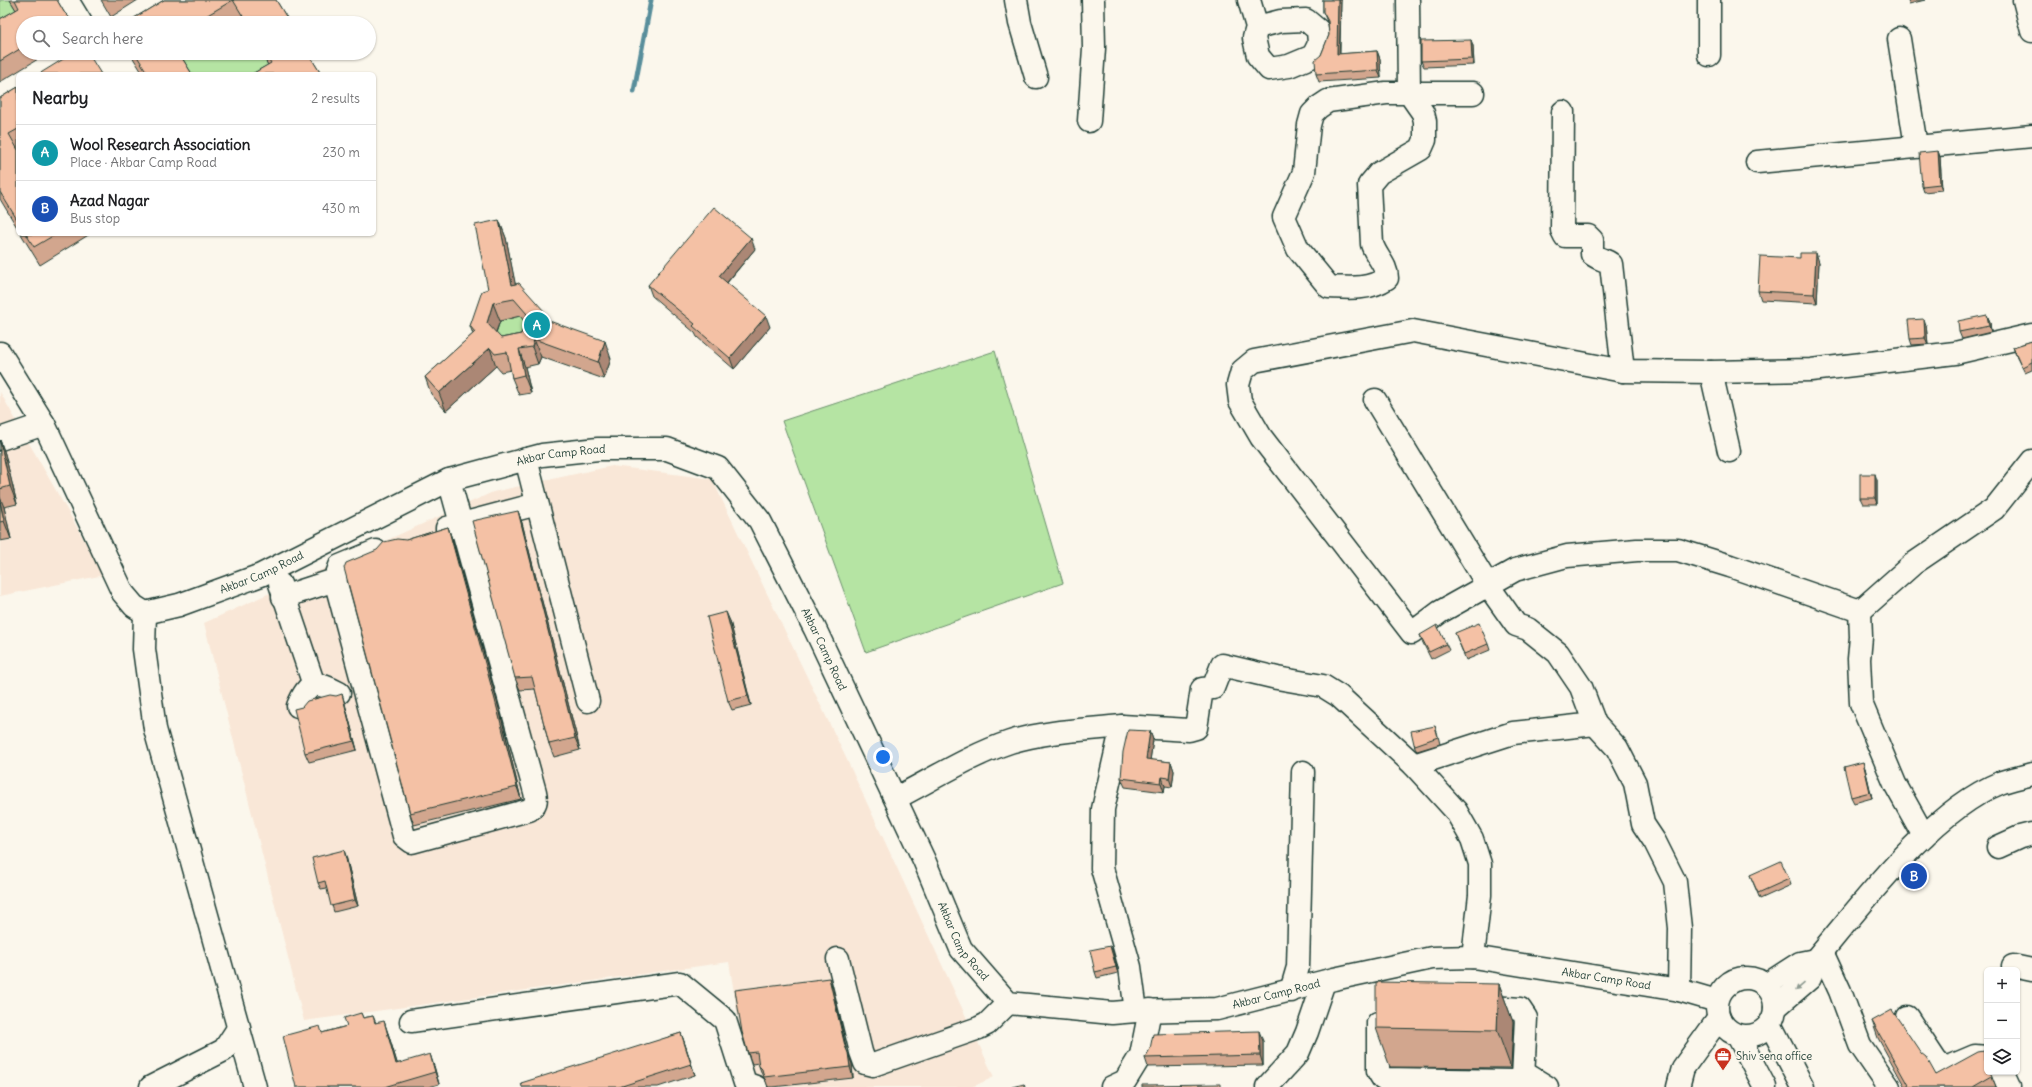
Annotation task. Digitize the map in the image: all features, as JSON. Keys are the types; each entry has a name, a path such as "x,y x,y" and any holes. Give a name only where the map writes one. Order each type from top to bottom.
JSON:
{"street":[{"path":"67,0 77,16"},
{"path":"1016,0 1020,24 1036,77"},
{"path":"1090,121 1094,48 1092,0"},
{"path":"1249,0 1257,27"},
{"path":"1408,0 1409,93 1423,113 1426,121 1425,140 1421,149 1379,173 1369,185 1372,244 1374,252 1387,270 1387,278 1379,284 1363,288 1329,287 1298,249 1284,217 1304,172 1308,125 1312,114 1328,101 1386,93 1409,93 1473,93"},
{"path":"1709,0 1709,55"},
{"path":"2024,0 2032,31"},
{"path":"1899,39 1916,146"},
{"path":"1563,112 1562,230 1565,236 1588,236 1592,240 1592,254 1598,259 1606,260 1611,264 1622,371"},
{"path":"1758,162 2032,136"},
{"path":"1860,611 1737,568 1678,550 1637,550 1567,556 1515,570 1487,584 1440,612 1412,633 1261,437 1240,401 1238,385 1242,371 1254,361 1309,352 1413,331 1622,371 1712,372 1811,370 1940,355 1956,353 2032,334"},
{"path":"0,353 44,424 123,593 134,606 145,613 144,648 154,728 255,1087"},
{"path":"1712,372 1729,451"},
{"path":"1376,400 1487,584 1516,625 1528,629 1558,653 1581,687 1595,724 1617,748 1635,783 1643,824 1655,842 1675,882 1680,928 1679,990"},
{"path":"0,439 44,424"},
{"name":"Akbar Camp Road","path":"145,613 179,605 261,575 449,480 542,455 598,449 667,449 718,468 760,521 818,636 896,798 924,860 961,949 1008,1003 1112,1013 1143,1010 1217,1009 1324,982 1432,958 1473,957 1679,990 1725,1021"},
{"path":"526,459 588,702"},
{"path":"1860,611 1913,564 1994,509 2032,461"},
{"path":"376,551 340,566 335,580 404,836 412,842 530,810 535,806 537,800 449,480"},
{"path":"428,534 537,504"},
{"path":"278,567 283,597 314,685"},
{"path":"283,597 335,580"},
{"path":"1860,611 1861,637 1859,659 1861,703 1895,784 1924,836"},
{"path":"896,798 988,751 1011,742 1064,732 1122,726 1189,730 1196,728 1202,689 1213,688 1222,664 1278,678 1323,686 1339,696 1414,765 1456,811 1472,839 1480,864 1480,895 1473,957"},
{"path":"298,706 304,691 314,685 324,685 339,693"},
{"path":"1414,765 1512,733 1595,724"},
{"path":"1112,1087 1125,1081 1141,1055 1143,1010 1102,868 1103,809 1122,726"},
{"path":"1291,991 1298,966 1303,772"},
{"path":"1725,1021 1750,1036 1761,1032 1772,1016 1810,978 1819,956 1924,836 1970,799 2000,783 2032,774"},
{"path":"1998,847 2020,837 2032,834"},
{"path":"1766,985 1800,963 1819,956"},
{"path":"1819,956 1840,991 1860,1045 1889,1087"},
{"path":"838,959 865,1063 873,1065 979,1028 987,1024 1008,1003"},
{"path":"1765,1087 1725,1021 1722,990 1731,982 1743,978 1755,979 1766,985 1773,995 1772,1016 1803,1087"},
{"path":"1267,1087 1298,1053 1308,1032 1324,982"},
{"path":"411,1021 680,983 725,1020 745,1083 756,1087"},
{"path":"1457,1005 1520,1009 1526,1018 1523,1078"},
{"path":"1906,1017 1938,1064 1949,1067 1975,1056 1984,1057"},
{"path":"1679,1083 1690,1076 1725,1021"},
{"path":"1378,1023 1378,1071 1383,1078 1514,1081 1529,1076 1547,1087"},
{"path":"151,1087 224,1050 238,1027"},
{"path":"2003,1075 2009,1087"}],"shaded area":[{"path":"0,392 104,575 0,596"},
{"path":"612,466 712,479 847,760 994,1077 972,1087 779,1087 755,1077 743,1048 729,962 304,1021 204,623 493,492"}],"green space":[{"path":"0,0 10,0 20,16 16,16 16,29 0,41"},
{"path":"179,60 265,60 272,72 187,72"},
{"path":"520,316 534,332 493,340 500,321"},
{"path":"995,351 1063,583 866,652 782,421"}],"building":[{"path":"15,0 57,0 68,16 16,16 16,51 0,61 0,19 19,8"},
{"path":"164,0 233,0 206,16 138,16"},
{"path":"233,0 276,0 286,16 243,16"},
{"path":"1323,0 1338,0 1337,54 1377,51 1378,70 1316,74 1315,60 1321,55 1329,35 1328,21 1323,12"},
{"path":"1471,40 1472,59 1421,61 1421,41"},
{"path":"62,60 92,60 100,72 42,72"},
{"path":"139,60 183,60 191,72 147,72"},
{"path":"269,60 312,60 320,72 255,72 271,63"},
{"path":"16,88 16,130 9,134 16,146 16,218 0,192 0,98"},
{"path":"1938,151 1940,184 1922,186 1919,153"},
{"path":"714,207 751,238 719,276 766,316 730,358 693,326 695,324 648,285"},
{"path":"499,220 512,285 519,283 544,311 541,318 605,341 598,362 534,339 532,347 519,349 524,375 512,378 507,352 495,354 490,348 439,393 425,377 475,332 470,326 482,291 488,289 475,225","holes":["514,299 527,314 521,334 501,338 487,323 493,303"]},
{"path":"27,236 53,236 34,247"},
{"path":"1800,253 1816,253 1814,294 1758,291 1760,256 1800,258"},
{"path":"1987,315 1989,326 1959,332 1958,321"},
{"path":"1924,319 1925,338 1910,339 1908,320"},
{"path":"2032,341 2032,362 2022,367 2013,347"},
{"path":"0,441 10,486 0,489"},
{"path":"1860,474 1875,474 1875,498 1860,498"},
{"path":"0,502 4,521 0,522"},
{"path":"518,511 575,738 549,744 532,677 515,678 472,521"},
{"path":"448,527 517,787 410,813 344,568 346,563 377,550 384,542 397,539 406,540"},
{"path":"726,612 748,696 728,701 707,617"},
{"path":"1479,623 1488,644 1464,654 1455,633"},
{"path":"1437,625 1446,644 1429,652 1420,635"},
{"path":"342,694 354,741 305,753 294,709 302,707 307,701 330,695 336,696"},
{"path":"1435,726 1438,737 1415,745 1414,744 1411,731"},
{"path":"1128,730 1150,731 1146,759 1171,762 1169,778 1162,777 1161,783 1121,778 1123,752"},
{"path":"1863,762 1870,792 1851,797 1844,767"},
{"path":"344,850 355,900 331,906 325,881 318,883 312,858"},
{"path":"1781,861 1789,879 1758,893 1750,875"},
{"path":"1110,946 1116,967 1095,972 1090,950"},
{"path":"829,978 848,1053 850,1067 764,1077 762,1069 759,1066 757,1052 748,1053 742,1032 735,990"},
{"path":"1376,982 1499,984 1497,1030 1376,1028"},
{"path":"1892,1010 1921,1053 1926,1057 1936,1075 1978,1052 1984,1051 1984,1075 1992,1076 1973,1087 1909,1087 1872,1021"},
{"path":"361,1013 363,1018 373,1016 375,1023 384,1021 396,1064 430,1054 435,1072 384,1087 296,1087 283,1036 320,1026 322,1033 347,1026 344,1018"},
{"path":"1259,1031 1260,1055 1145,1058 1150,1049 1153,1034"},
{"path":"681,1033 691,1064 619,1087 522,1087 521,1083"},
{"path":"1024,1084 1025,1087 1012,1087"},
{"path":"1220,1084 1220,1087 1142,1087 1142,1085"}],"waterway":[{"path":"634,91 651,0"}],"place":[{"name":"Wool Research Association","path":"537,325"},
{"name":"Azad Nagar","path":"1914,876"},
{"name":"Shiv sena office","path":"1723,1071"}]}
